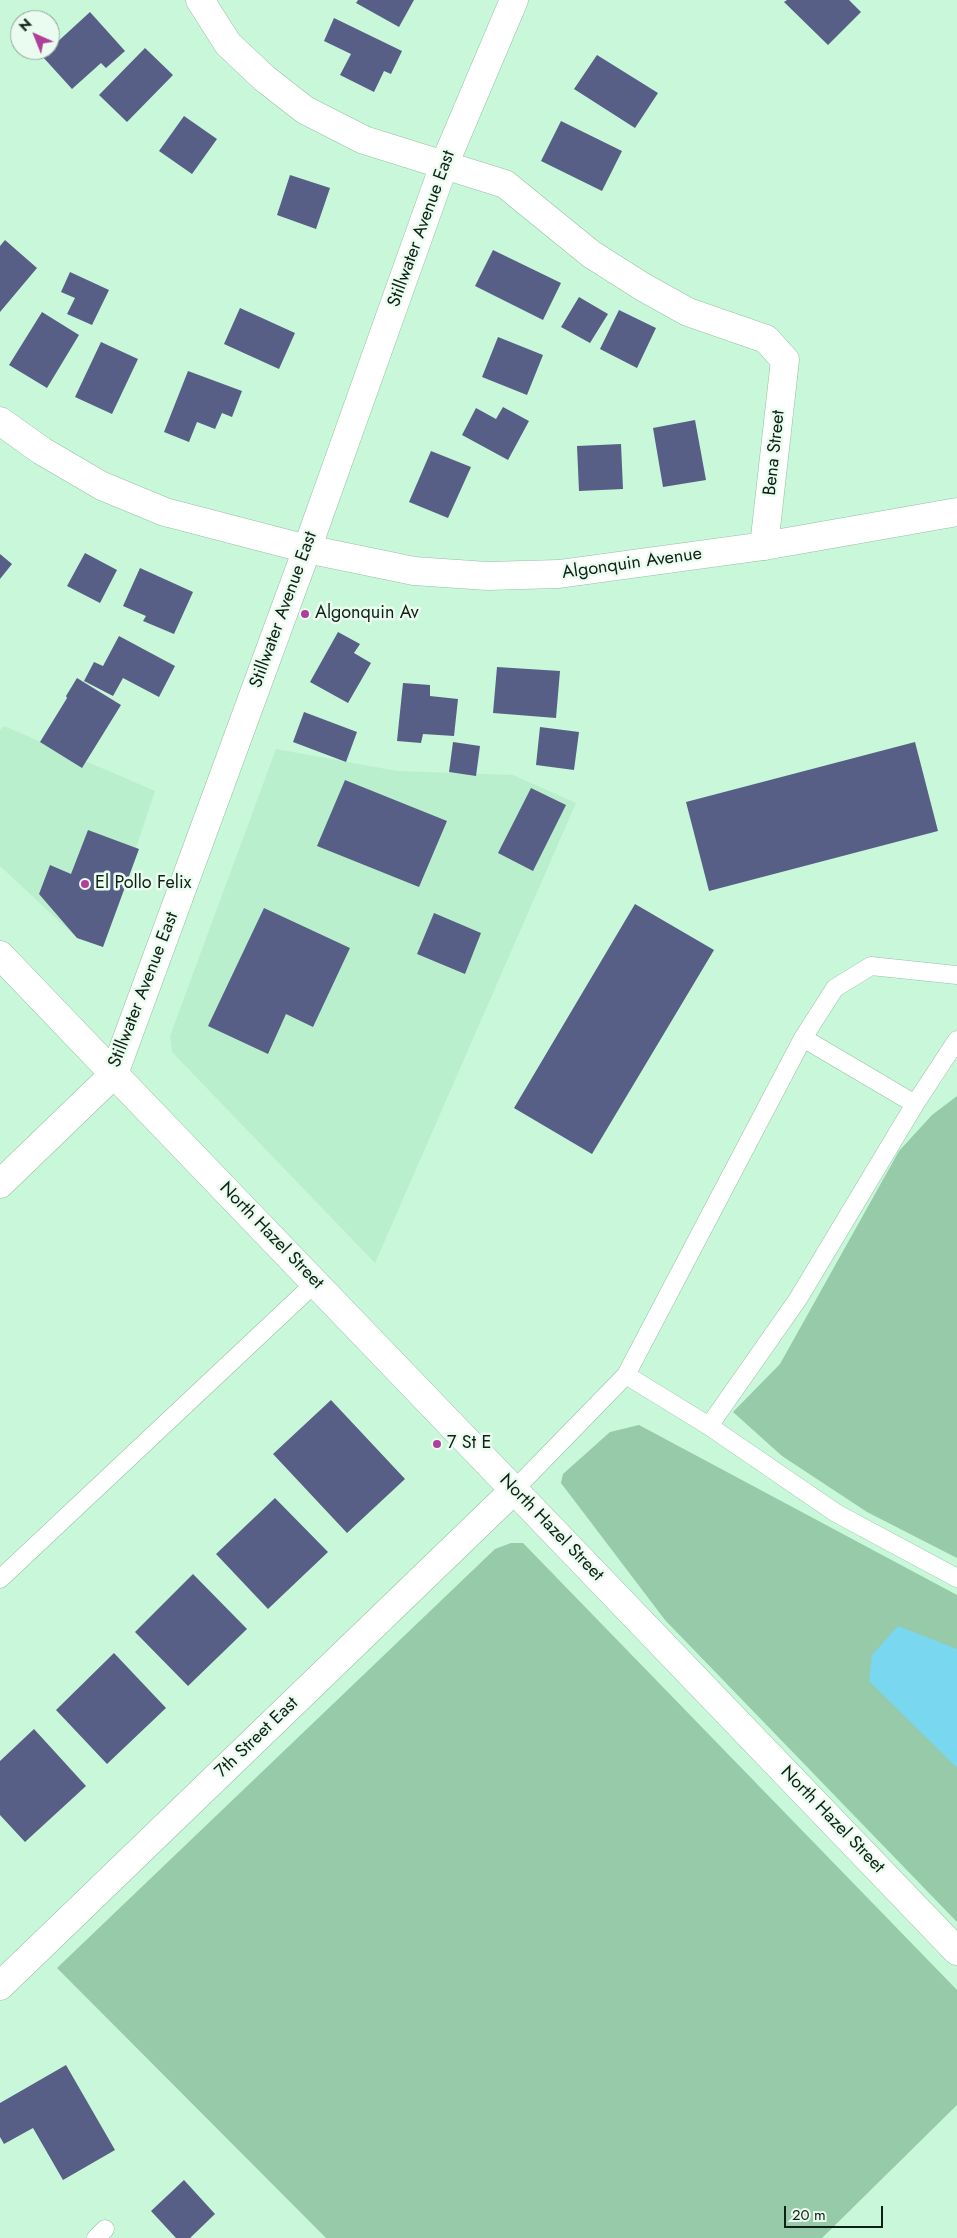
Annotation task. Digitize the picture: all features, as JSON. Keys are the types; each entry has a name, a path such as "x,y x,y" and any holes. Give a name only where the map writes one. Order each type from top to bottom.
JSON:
{"street":[{"path":"200,0 228,44 264,78 305,110 364,140 444,165"},
{"name":"Stillwater Avenue East","path":"0,1184 114,1074 307,550 444,165 514,0"},
{"name":"Bena Street","path":"444,165 505,184 591,254 688,312 766,339 786,360 764,546"},
{"name":"Algonquin Avenue","path":"0,420 42,451 102,486 165,512 307,550 414,571 487,576 559,574 764,546 957,512"},
{"name":"North Hazel Street","path":"0,955 957,1950"},
{"name":"7th Street East","path":"0,1986 514,1490"}],"lane":[{"path":"514,1490 626,1375 803,1038 835,988 871,966 957,975"},
{"path":"803,1038 916,1104"},
{"path":"709,1426 798,1299 957,1040"},
{"path":"0,1580 315,1283"},
{"path":"626,1375 709,1426 836,1513 957,1578"}],"shaded area":[{"path":"4,726 155,791 103,947 77,938 0,866 0,730"},
{"path":"276,749 397,771 513,775 576,803 375,1263 172,1052 170,1036"},
{"path":"957,1096 957,1558 867,1512 782,1456 733,1412 780,1364 899,1151 932,1115"},
{"path":"639,1425 957,1595 957,1922 665,1620 561,1483 563,1474 610,1432"},
{"path":"511,1543 523,1543 957,1990 957,2105 822,2238 326,2238 57,1968 495,1549"}],"water":[{"path":"898,1626 957,1649 957,1768 869,1681 872,1655"}],"building":[{"path":"358,0 414,0 399,27 356,3"},
{"path":"787,0 849,0 861,12 828,45 784,2"},
{"path":"90,12 125,51 106,68 101,63 72,89 46,60 60,60 60,40"},
{"path":"334,18 402,51 391,74 384,71 374,92 340,75 351,54 324,41"},
{"path":"145,48 173,75 127,122 99,95"},
{"path":"597,55 658,93 635,128 574,89"},
{"path":"184,116 217,139 192,174 159,151"},
{"path":"561,121 622,151 602,191 541,161"},
{"path":"290,175 330,188 316,229 277,215"},
{"path":"5,240 37,268 0,312 0,246"},
{"path":"493,250 561,283 543,320 475,286"},
{"path":"70,272 109,290 92,325 67,314 75,298 61,292"},
{"path":"579,297 608,314 590,343 561,327"},
{"path":"240,308 295,333 279,369 224,344"},
{"path":"619,310 656,328 637,368 600,349"},
{"path":"42,312 79,335 47,388 9,365"},
{"path":"498,337 543,355 527,395 482,377"},
{"path":"101,342 138,359 112,414 75,397"},
{"path":"188,371 242,391 232,417 222,413 215,429 197,422 189,442 164,432"},
{"path":"503,407 529,421 508,460 462,435 476,408 496,419"},
{"path":"695,420 706,480 663,487 653,428"},
{"path":"621,444 623,489 579,491 577,446"},
{"path":"431,451 471,467 448,518 409,502"},
{"path":"85,553 117,570 100,603 67,586"},
{"path":"0,554 12,564 0,579"},
{"path":"140,568 193,592 174,634 143,621 146,616 123,606"},
{"path":"338,632 360,644 354,653 371,663 348,703 310,682"},
{"path":"119,636 175,666 159,697 123,678 113,696 84,681 94,662 103,666"},
{"path":"497,667 560,671 556,718 493,713"},
{"path":"77,678 121,705 82,768 40,742"},
{"path":"403,683 430,685 430,696 458,699 454,736 423,734 421,743 397,741"},
{"path":"304,712 357,732 346,762 293,742"},
{"path":"540,727 579,732 574,770 536,765"},
{"path":"453,742 480,746 476,776 449,772"},
{"path":"915,742 938,831 709,891 686,802"},
{"path":"345,780 447,821 419,887 317,846"},
{"path":"531,788 566,805 533,871 498,853"},
{"name":"El Pollo Felix","path":"88,830 139,849 103,947 77,938 39,894 50,865 71,874"},
{"path":"635,904 714,950 592,1154 514,1108"},
{"path":"264,908 350,948 313,1027 286,1014 268,1054 208,1026"},
{"path":"434,913 481,933 465,974 417,954"},
{"path":"331,1400 405,1479 347,1533 273,1454"},
{"path":"275,1498 328,1552 268,1609 216,1554"},
{"path":"193,1574 247,1629 188,1686 135,1632"},
{"path":"114,1653 166,1708 107,1764 56,1710"},
{"path":"34,1729 86,1786 25,1842 0,1815 0,1761"},
{"path":"66,2065 115,2150 63,2180 33,2128 4,2144 0,2137 0,2103"},
{"path":"184,2180 215,2214 190,2238 176,2238 151,2211"}],"place":[{"name":"Algonquin Av","path":"305,614"},
{"name":"El Pollo Felix","path":"85,884"},
{"name":"7 St E","path":"437,1444"}]}
